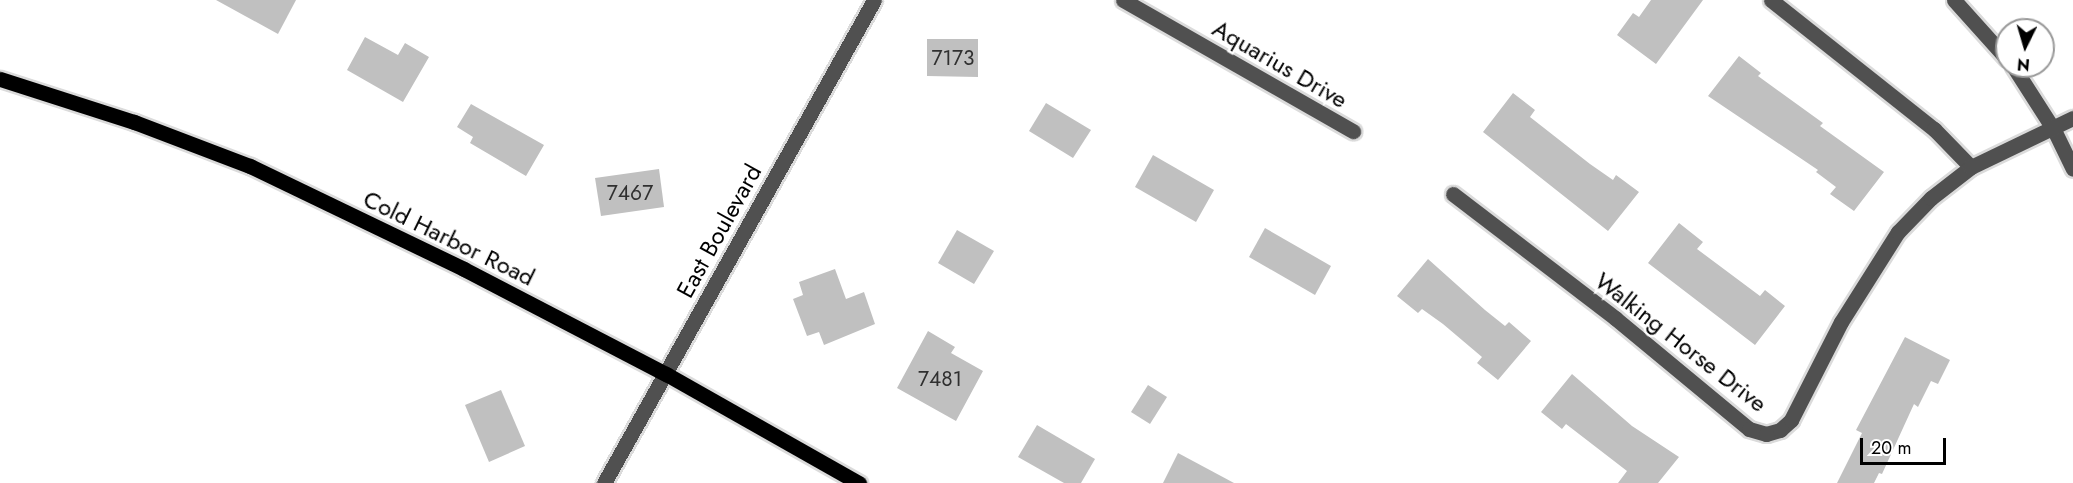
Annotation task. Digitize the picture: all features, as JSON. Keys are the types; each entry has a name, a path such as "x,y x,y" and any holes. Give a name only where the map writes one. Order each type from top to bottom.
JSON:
{"main road":[{"name":"Cold Harbor Road","path":"0,79 134,122 250,166 464,269 666,374 859,483"}],"street":[{"name":"East Boulevard","path":"604,483 874,0"},
{"name":"Aquarius Drive","path":"1123,0 1353,131"},
{"path":"1771,0 1934,129 1971,167"},
{"path":"1954,0 1995,45"},
{"path":"2021,78 2054,130 2073,169"},
{"name":"Walking Horse Drive","path":"1453,194 1614,318 1749,429 1766,434 1780,430 1791,420 1841,322 1881,254 1931,198 1971,167 2010,146 2054,130 2073,118"}],"building":[{"path":"216,0 296,0 278,34"},
{"path":"1651,0 1703,0 1656,64 1617,35 1633,13 1639,17"},
{"path":"365,37 398,55 405,43 429,57 403,102 347,70"},
{"path":"927,39 978,39 978,77 927,76"},
{"path":"1739,56 1761,73 1758,76 1823,123 1820,126 1884,172 1854,211 1830,194 1836,187 1816,172 1818,170 1708,96"},
{"path":"1513,93 1535,110 1530,117 1613,180 1616,175 1639,192 1608,231 1483,132"},
{"path":"1046,103 1091,130 1073,158 1029,131"},
{"path":"471,104 544,145 526,176 470,143 473,137 457,127"},
{"path":"1153,155 1214,190 1196,222 1135,187"},
{"path":"659,169 664,207 601,216 595,178"},
{"path":"1679,223 1703,242 1697,249 1760,296 1765,290 1785,306 1755,345 1648,263"},
{"path":"1265,228 1331,266 1315,295 1249,257"},
{"path":"957,230 994,251 974,284 938,263"},
{"path":"1428,259 1505,326 1509,322 1531,341 1498,380 1477,363 1482,357 1443,324 1422,309 1418,313 1397,296"},
{"path":"835,269 846,299 864,292 875,324 824,345 819,332 807,336 793,299 803,295 799,282"},
{"path":"928,331 955,347 951,353 983,371 956,421 897,388"},
{"path":"1905,337 1950,360 1938,384 1931,381 1918,407 1914,404 1882,474 1879,473 1874,483 1837,483 1862,433 1856,430"},
{"path":"1572,374 1632,426 1679,457 1658,483 1618,483 1627,471 1566,424 1562,429 1541,412"},
{"path":"1148,385 1167,397 1150,424 1131,412"},
{"path":"501,390 525,446 489,462 465,405"},
{"path":"1037,425 1095,459 1081,483 1064,483 1018,457"},
{"path":"1178,453 1234,483 1163,483"}]}
